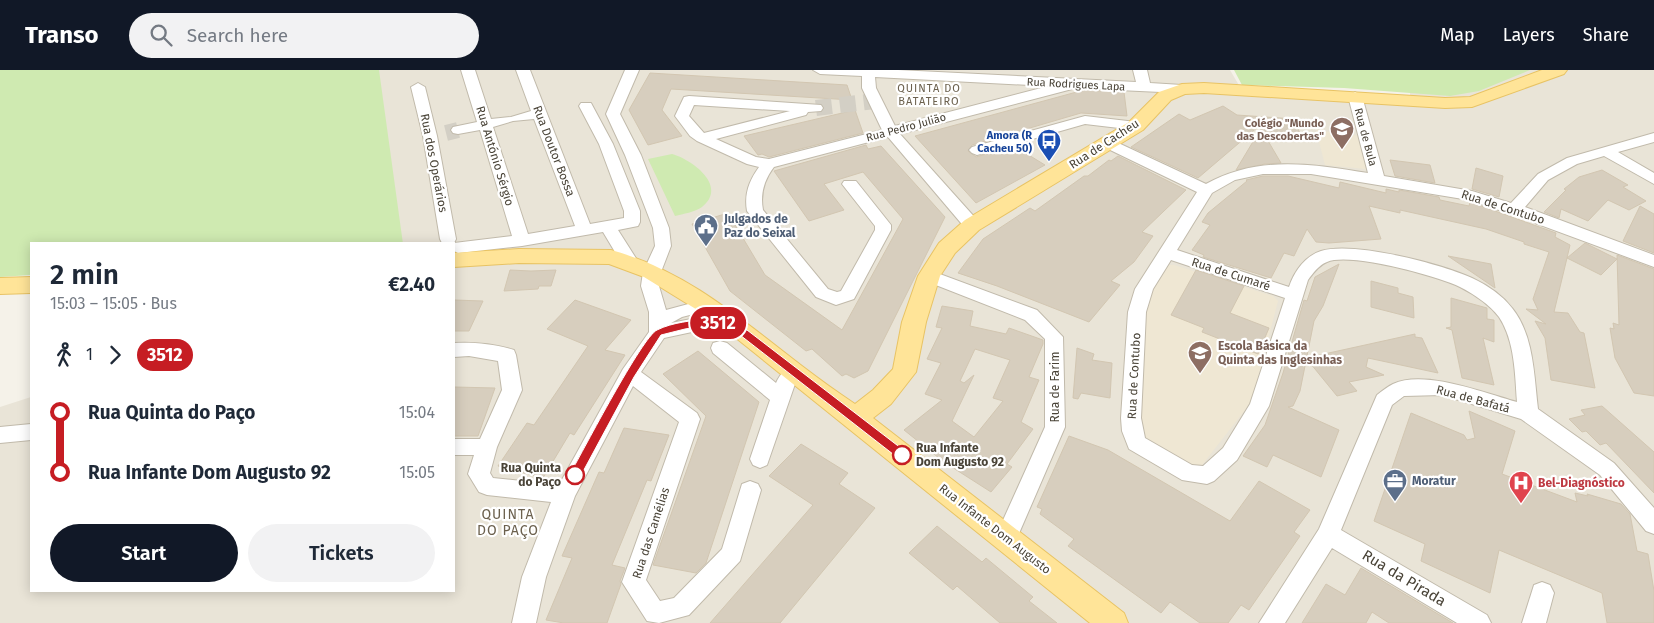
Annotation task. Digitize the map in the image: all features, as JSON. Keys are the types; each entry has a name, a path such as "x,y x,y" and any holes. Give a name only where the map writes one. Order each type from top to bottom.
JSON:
{"main road":[{"name":"Rua de Cacheu","path":"855,418 882,397 904,372 914,322 929,276 947,248 972,225 1136,126 1165,96 1182,89 1204,88 1446,103 1472,102 1493,96 1558,70"},
{"name":"Rua Infante Dom Augusto","path":"455,248 611,257 652,272 707,305 744,332 1113,623"},
{"path":"0,286 30,284"}],"street":[{"name":"Rua António Sérgio","path":"468,70 522,241"},
{"name":"Rua Doutor Bossa","path":"523,70 585,231"},
{"path":"632,70 613,114 632,155 661,228 662,252 652,272 650,286 658,312 659,328"},
{"name":"Rua Rodrigues Lapa","path":"820,70 868,71 1182,89"},
{"path":"1140,70 1144,88"},
{"path":"868,71 870,88 890,131 972,225"},
{"name":"Rua Pedro Julião","path":"770,164 1072,84"},
{"name":"Rua dos Operários","path":"418,87 452,242"},
{"name":"Rua de Bula","path":"1355,96 1377,179"},
{"path":"702,138 816,108 689,100 683,113 683,118 695,133 702,138 752,161 770,164"},
{"path":"455,248 522,241 632,222 632,211 606,144 586,106"},
{"path":"430,136 540,113"},
{"path":"977,150 1085,120 1136,126"},
{"path":"1514,209 1543,177 1572,161 1654,137"},
{"path":"1108,144 1206,190"},
{"path":"1605,151 1654,178"},
{"path":"770,164 761,173 757,183 753,198 755,211 822,293 836,300 848,296 884,230 883,225 850,184"},
{"name":"Rua de Contubo","path":"1528,413 1521,349 1508,316 1490,299 1466,282 1421,268 1351,254 1326,256 1310,265 1300,279 1260,406 1230,454 1206,475 1189,474 1136,443 1132,431 1131,418 1137,312 1144,290 1206,190 1230,177 1263,169 1310,170 1377,179 1472,196 1514,209 1654,261"},
{"path":"608,227 630,263"},
{"name":"Rua de Cumaré","path":"1168,253 1295,295"},
{"name":"Rua de Farim","path":"929,276 1031,315 1054,337 1055,427 1006,538"},
{"path":"685,325 707,305"},
{"path":"524,623 534,577 565,494 630,374 665,318 677,312 707,305"},
{"path":"659,328 710,322 744,332"},
{"path":"720,348 781,398"},
{"path":"455,350 469,349 507,355 512,390 487,447 479,474 487,486 565,494"},
{"path":"760,459 786,382 794,373"},
{"name":"Rua das Camélias","path":"630,374 690,418 634,582 655,613 682,607 732,554 750,490"},
{"name":"Rua de Bafatá","path":"1271,623 1294,590 1328,534 1384,400 1400,389 1420,387 1442,388 1528,413 1607,469 1654,524"},
{"path":"0,435 30,432"},
{"path":"455,447 487,447"},
{"name":"Rua da Pirada","path":"1328,534 1479,623"},
{"path":"1534,623 1542,592"}],"shaded area":[{"path":"365,70 1230,70 1240,87 1410,95 1410,70 1654,70 1654,623 0,623 0,407 30,397 30,592 455,592 455,242 365,242"},
{"name":"Colégio \"Mundo das Descobertas\"","path":"1316,130 1361,136 1366,169 1325,165"},
{"name":"Escola Básica da Quinta das Inglesinhas","path":"1168,265 1174,265 1273,296 1278,301 1252,401 1202,465 1192,465 1144,437 1140,418 1140,346 1150,294"}],"green space":[{"path":"0,70 379,70 403,242 30,242 30,275 0,277"},
{"path":"1234,70 1530,70 1479,91 1450,96 1344,88 1242,85"},
{"path":"672,154 697,167 709,182 711,191 709,199 702,207 692,212 675,216 648,159"}],"building":[{"path":"650,73 847,85 852,100 671,89 662,110 682,136 648,145 629,110"},
{"path":"1084,90 1124,92 1127,116 1081,113 972,145 968,151 976,157 1014,146 1045,165 976,203 915,136"},
{"path":"1223,106 1237,115 1294,119 1301,136 1264,134 1281,163 1236,170 1266,120 1198,178 1131,147 1179,114 1190,120"},
{"path":"855,110 863,133 769,157 762,154 758,155 744,136"},
{"path":"866,145 868,149 881,146 945,217 868,371 854,378 846,374 842,376 812,349 806,351 730,291 692,224 728,213 765,275 842,330 903,219 863,172 824,184 844,210 809,221 774,171"},
{"path":"1118,156 1186,190 1142,232 1153,236 1134,262 1111,281 1120,285 1089,322 958,273 983,239 1030,208 1035,211 1084,176 1088,176 1109,160 1111,161"},
{"path":"1390,160 1430,165 1435,183 1395,176"},
{"path":"1476,168 1503,176 1499,197 1472,189"},
{"path":"1602,170 1628,185 1623,187 1646,201 1629,210 1608,200 1588,221 1561,209 1559,218 1544,212 1566,190 1564,189 1579,177"},
{"path":"1263,176 1288,176 1339,188 1340,182 1386,193 1386,189 1399,192 1399,190 1439,197 1440,200 1469,206 1470,202 1556,233 1555,237 1570,245 1554,312 1568,313 1580,332 1584,333 1595,388 1551,380 1545,338 1535,321 1546,324 1526,309 1538,310 1533,299 1549,252 1524,244 1524,242 1486,229 1400,210 1400,213 1369,206 1381,239 1329,243 1316,242 1307,229 1294,256 1284,253 1271,278 1203,257 1204,255 1192,250 1210,225 1202,222 1208,213 1246,180"},
{"path":"1640,206 1654,214 1654,253 1623,241"},
{"path":"1585,243 1617,259 1601,275 1567,258"},
{"path":"1617,255 1654,269 1654,396 1634,393 1615,358 1610,328 1614,329 1613,323 1619,325"},
{"path":"1448,256 1491,264 1495,288"},
{"path":"1339,264 1323,306 1314,321 1300,391 1293,406 1288,407 1339,430 1321,477 1273,455 1267,467 1243,456 1265,425 1283,373 1304,300 1307,301 1315,277"},
{"path":"510,270 556,270 551,286 539,286 538,289 504,291"},
{"path":"1196,270 1244,286 1230,313 1269,328 1258,354 1202,332 1204,328 1171,315"},
{"path":"1371,281 1398,288 1398,293 1413,297 1414,318 1371,307"},
{"path":"1451,298 1487,308 1487,319 1494,320 1494,342 1483,338 1494,385 1462,378 1452,330 1446,328 1451,327"},
{"path":"455,300 483,301 469,331 455,331"},
{"path":"575,300 631,320 605,350 625,355 574,435 570,433 543,478 498,466 527,423 534,425 588,346 547,329"},
{"path":"942,306 973,311 970,326 1006,334 1009,328 1043,340 1029,377 1039,380 1021,422 1033,429 1007,464 1012,467 991,492 944,462 904,430 942,400 925,394 941,363 927,359 942,328 936,327","holes":["975,349 1010,360 993,398 1003,401 974,437 952,421 974,375 964,383 960,381"]},
{"path":"1415,334 1415,337 1422,338 1438,373 1368,358 1366,367 1384,375 1349,382 1357,391 1337,396 1306,358"},
{"path":"1077,348 1094,354 1092,360 1112,363 1110,398 1081,393 1078,399 1073,398"},
{"path":"698,351 759,402 706,563 696,573 653,565 706,416 663,374"},
{"path":"455,387 495,388 478,436 455,436"},
{"path":"1602,406 1654,452 1654,493 1606,443 1600,445 1586,431 1582,432 1569,419 1585,415 1581,410"},
{"path":"1469,411 1515,431 1502,474 1577,502 1575,493 1588,496 1587,494 1621,504 1630,514 1637,551 1648,554 1654,591 1654,623 1607,623 1602,593 1499,550 1490,593 1421,561 1425,544 1374,521 1411,413 1464,435 1467,440 1475,438"},
{"path":"624,428 669,435 651,481 647,480 612,565 625,568 607,623 564,623 546,620 572,558 562,556 599,472 604,473"},
{"path":"1069,436 1108,450 1230,521 1259,481 1310,510 1294,532 1300,536 1249,610 1241,605 1228,623 1200,623 1170,602 1161,613 1068,546 1074,539 1040,514 1042,509 1037,507"},
{"path":"801,444 848,473 839,484 875,508 780,623 710,623 813,505 769,476"},
{"path":"937,526 982,562 986,558 1033,597 1029,601 1057,623 1000,623 957,586 953,590 909,553"},
{"path":"1361,568 1453,623 1389,623 1372,612 1366,623 1302,623 1326,584 1345,595"}],"tunnel":[{"path":"816,108 875,101"},
{"path":"446,133 458,130"}],"bus line":[{"name":"3512","path":"575,475 630,374 658,333 685,325 710,322 744,332 794,373 902,455"}],"place":[{"name":"Colégio \"Mundo das Descobertas\"","path":"1342,150"},
{"name":"Amora (R Cacheu 50)","path":"1049,162"},
{"name":"Julgados de Paz do Seixal","path":"706,247"},
{"name":"Escola Básica da Quinta das Inglesinhas","path":"1200,374"},
{"name":"Rua Infante Dom Augusto 92","path":"902,455"},
{"name":"Rua Quinta do Paço","path":"575,475"},
{"name":"Moratur","path":"1395,502"},
{"name":"Bel-Diagnóstico","path":"1521,504"}],"district":[{"name":"QUINTA DO BATATEIRO","path":"929,94"},
{"name":"QUINTA DO PAÇO","path":"508,522"}]}
